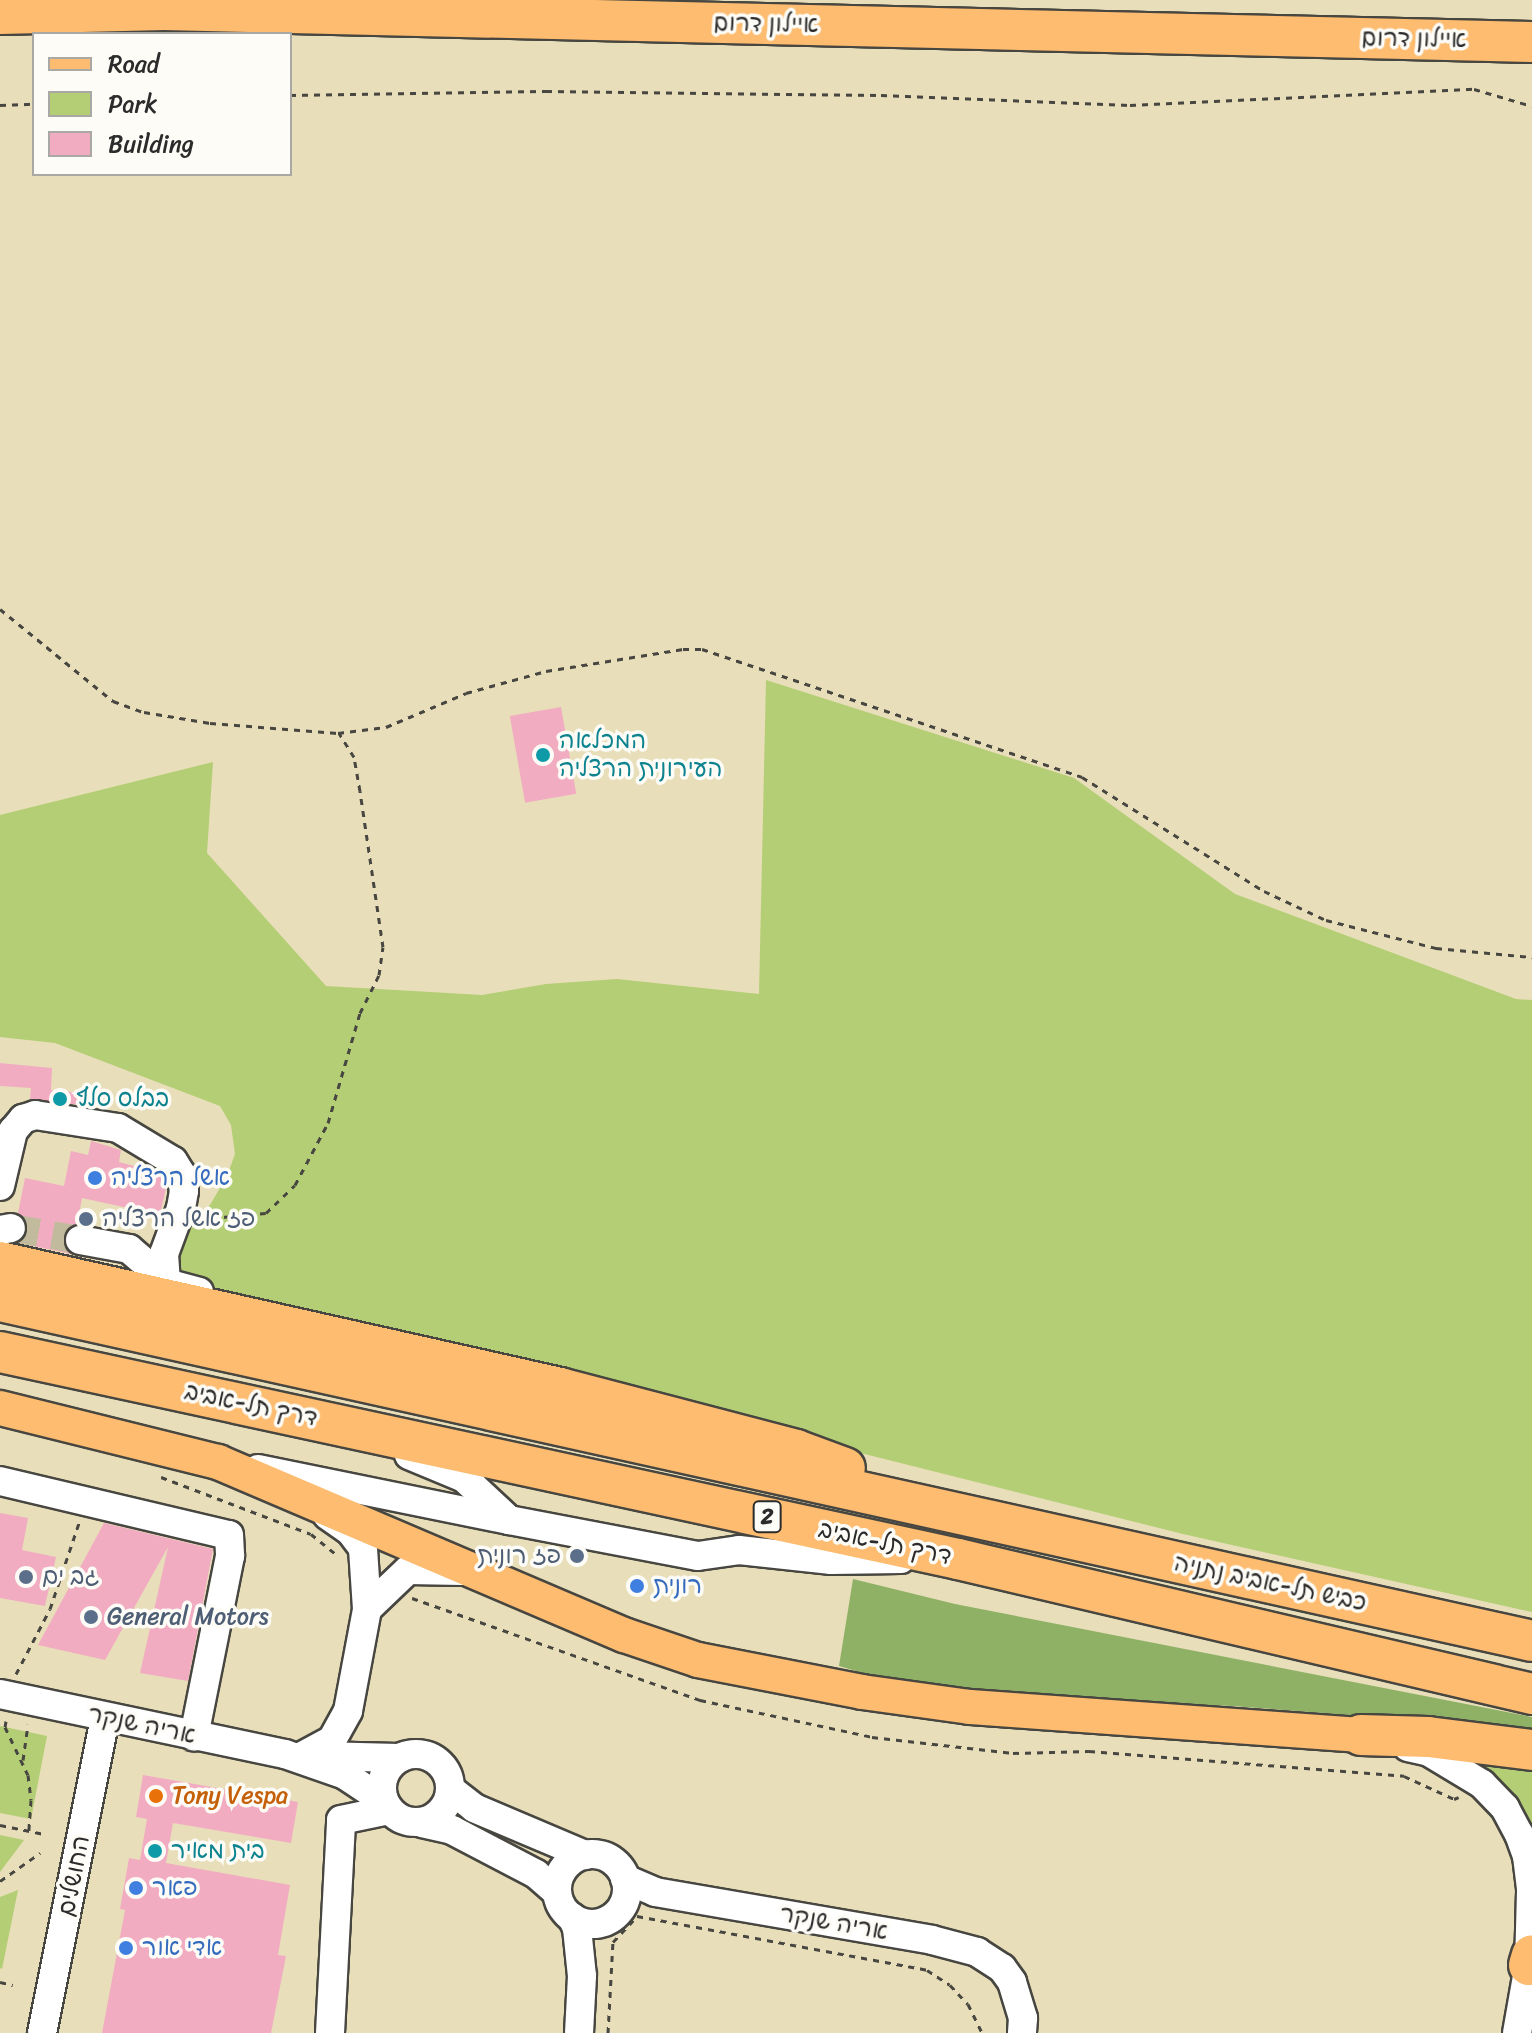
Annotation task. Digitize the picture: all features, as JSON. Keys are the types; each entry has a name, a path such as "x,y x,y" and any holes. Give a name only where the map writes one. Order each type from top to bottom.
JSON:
{"highway":[{"name":"איילון דרום","path":"0,14 164,10 1532,42"},
{"path":"4,1240 415,1354 796,1450 1007,1526"},
{"name":"דרך תל-אביב","path":"0,1301 1007,1526"},
{"name":"דרך תל-אביב","path":"0,1352 958,1559 1532,1694"},
{"name":"כביש תל-אביב נתניה","path":"1007,1526 1532,1641"},
{"path":"1361,1735 1428,1737 1532,1750"}],"main road":[{"path":"0,1408 218,1462 624,1635 698,1660 862,1692 970,1707 1361,1735"}],"street":[{"path":"0,1186 13,1131 23,1119 35,1115 118,1128 173,1161 181,1174 184,1191 181,1208 164,1254 166,1280"},
{"path":"80,1240 129,1249 170,1284 415,1354"},
{"path":"283,1412 433,1462 464,1478 509,1520"},
{"path":"218,1462 698,1556 739,1550 831,1560 958,1559"},
{"path":"0,1481 222,1531 232,1542 194,1736"},
{"path":"294,1754 332,1740 348,1711 367,1609 363,1548 350,1531 298,1495"},
{"path":"367,1609 408,1570 444,1568 478,1573"},
{"name":"אריה שנקר","path":"4,1703 105,1718 294,1754 399,1758"},
{"path":"348,1711 356,1742 370,1758"},
{"name":"החושלים","path":"42,2033 105,1718"},
{"path":"1361,1735 1429,1752 1482,1784 1505,1808 1527,1856 1531,1891 1530,1960 1517,2033"},
{"name":"אריה שנקר","path":"294,1754 345,1775 386,1806"},
{"path":"422,1823 444,1808 450,1789 445,1769 429,1756 419,1754 399,1758 391,1764 381,1782 386,1806 404,1821 422,1823 466,1837 536,1874 557,1892 577,1928 582,1976 579,2033"},
{"path":"450,1789 474,1808 585,1855"},
{"path":"330,2033 341,1820 386,1806"},
{"path":"557,1892 561,1873 575,1858 585,1855 595,1854 614,1862 625,1879 625,1900 615,1915 589,1924 572,1917"},
{"name":"אריה שנקר","path":"625,1879 655,1892 960,1946 1002,1968 1020,2001 1022,2033"}],"path":[{"path":"292,95 546,91 865,95 1130,105 1474,89 1532,106"},
{"path":"0,105 32,104"},
{"path":"0,609 113,701 144,712 210,723 338,733 386,727 466,693 546,671 683,649 702,649 1082,777 1264,891 1326,920 1436,948 1532,957"},
{"path":"196,1219 253,1217 266,1213 295,1185 328,1123 360,1013 379,975 383,947 360,791 354,757 338,733"},
{"path":"160,1476 311,1534 366,1574"},
{"path":"29,1831 31,1800 23,1760 5,1727 4,1703 50,1609 80,1521"},
{"path":"23,1760 28,1723"},
{"path":"0,1825 44,1834"},
{"path":"0,1881 40,1853"},
{"path":"608,2033 613,1942 637,1916 927,1970 950,1985 968,2004 983,2033"},
{"path":"0,1982 13,1985"}],"green space":[{"path":"766,680 1074,778 1235,894 1516,999 1532,1000 1532,1612 1183,1534 179,1282 177,1242 210,1205 227,1176 235,1154 231,1125 220,1106 55,1043 0,1037 0,815 213,762 207,853 326,986 482,995 546,984 617,979 759,994"},
{"path":"853,1579 955,1604 1532,1717 1532,1729 1232,1706 1042,1699 900,1684 839,1666"},
{"path":"0,1726 47,1736 31,1819 0,1813"},
{"path":"1462,1753 1532,1760 1532,1836 1514,1798 1487,1769"},
{"path":"0,1835 24,1840 0,1872"},
{"path":"18,1890 2,1969 0,1897"}],"building":[{"name":"המכלאה העירונית הרצליה","path":"561,707 576,794 525,803 510,716"},
{"path":"0,1063 52,1068 51,1090 90,1094 89,1106 30,1099 31,1088 0,1086"},
{"path":"91,1141 121,1150 119,1162 161,1173 166,1188 160,1215 82,1198 77,1224 68,1228 64,1236 64,1246 71,1254 19,1243 27,1233 27,1224 18,1213 25,1178 64,1186 71,1151 88,1155"},
{"name":"גב ים","path":"0,1513 28,1518 22,1550 56,1557 45,1606 0,1598"},
{"name":"General Motors","path":"104,1523 213,1549 188,1681 140,1673 168,1547 105,1660 38,1645"},
{"path":"143,1775 298,1802 291,1843 173,1823 166,1863 290,1885 278,1955 286,1956 271,2033 102,2033 125,1910 120,1909 129,1858 140,1860 147,1819 136,1817"}],"tunnel":[{"path":"11,1228 80,1240"}],"place":[{"name":"המכלאה העירונית הרצליה","path":"543,755"},
{"name":"בבלס סלף","path":"60,1099"},
{"name":"אשל הרצליה","path":"95,1178"},
{"name":"פז אשל הרצליה","path":"86,1219"},
{"name":"פז רונית","path":"577,1556"},
{"name":"גב ים","path":"26,1577"},
{"name":"רונית","path":"637,1586"},
{"name":"General Motors","path":"91,1617"},
{"name":"Tony Vespa","path":"156,1796"},
{"name":"בית מאיר","path":"155,1851"},
{"name":"פאר","path":"136,1888"},
{"name":"אדי אור","path":"126,1948"}]}
